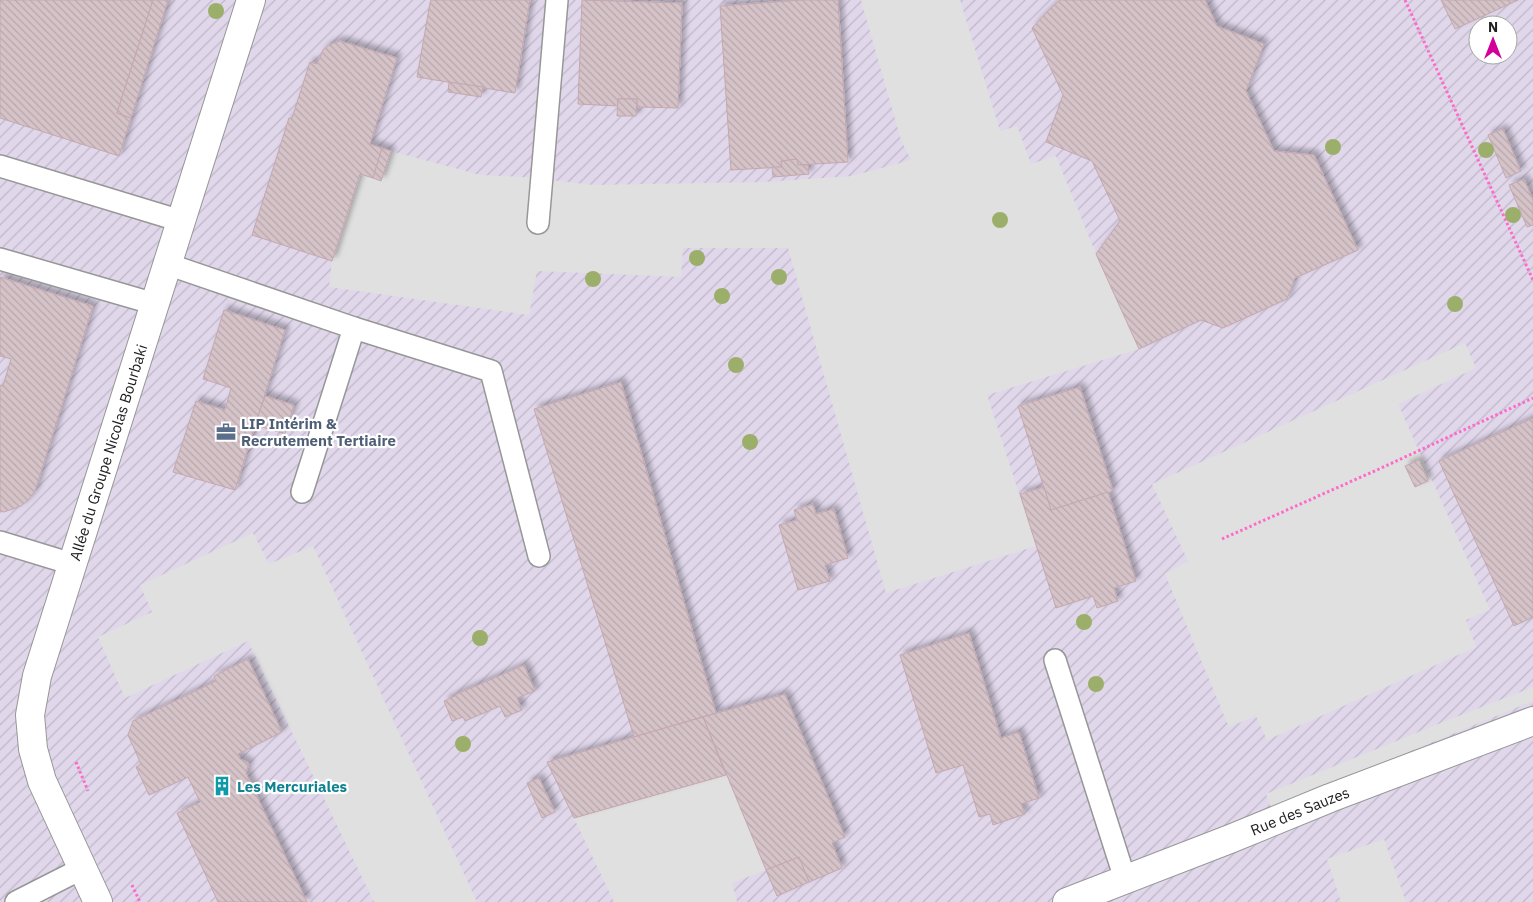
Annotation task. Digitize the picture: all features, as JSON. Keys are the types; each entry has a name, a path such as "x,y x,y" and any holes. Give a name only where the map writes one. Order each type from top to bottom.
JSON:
{"street":[{"name":"Allée du Groupe Nicolas Bourbaki","path":"98,902 42,781 33,749 30,715 37,676 251,0"},
{"name":"Rue des Sauzes","path":"1067,902 1330,798 1533,721"}],"lane":[{"path":"538,223 557,0"},
{"path":"0,166 180,221"},
{"path":"0,259 155,304"},
{"path":"167,264 354,328 491,371 539,556"},
{"path":"302,492 354,328"},
{"path":"0,542 72,564"},
{"path":"1055,660 1126,879"},
{"path":"16,902 83,868"}],"path":[{"path":"1405,0 1533,280"},
{"path":"1222,539 1533,398"},
{"path":"73,756 89,792"},
{"path":"128,877 140,902"}],"shaded area":[{"path":"0,0 1533,0 1533,902 0,902"},
{"path":"861,0 960,0 1000,131 1017,126 1031,164 1056,156 1096,254 1139,349 987,395 1036,546 886,593 788,248 683,248 681,277 537,271 529,315 329,287 332,261 360,174 381,181 391,151 480,175 524,177 594,185 765,182 852,176 911,160 901,140"},
{"path":"1465,343 1476,368 1398,404 1490,610 1466,620 1476,647 1267,740 1256,716 1229,727 1165,574 1188,561 1152,484"},
{"path":"253,533 269,564 313,546 477,902 374,902 248,641 125,698 98,637 152,612 140,585"},
{"path":"1533,687 1533,701 1271,808 1266,794"},
{"path":"726,775 766,870 732,883 737,902 614,902 574,818"},
{"path":"1384,839 1406,902 1341,902 1327,859"}],"building":[{"path":"0,0 153,0 117,113 131,118 119,156 0,118"},
{"path":"153,0 168,0 131,118 117,113"},
{"path":"431,0 530,0 515,93 417,77"},
{"path":"582,0 682,3 678,108 637,107 637,99 618,99 618,106 578,104"},
{"path":"802,0 838,0 848,162 798,165 797,159 781,161 782,167 731,170 720,6"},
{"path":"1060,0 1205,0 1217,26 1264,44 1246,91 1274,151 1314,155 1358,250 1295,278 1287,299 1223,328 1201,320 1139,349 1096,254 1120,221 1092,161 1046,142 1063,95 1032,28"},
{"path":"1441,0 1518,0 1485,15 1468,15 1468,23 1455,29"},
{"path":"340,41 397,58 370,144 382,148 373,178 360,174 332,261 252,235 289,118 292,118 310,62 317,64 323,50 329,45"},
{"path":"449,82 483,87 481,97 448,92"},
{"path":"618,99 637,99 636,116 617,116"},
{"path":"1503,129 1521,171 1506,178 1488,135"},
{"path":"382,148 391,151 381,181 373,178"},
{"path":"797,159 798,165 808,165 809,174 773,177 772,167 782,167 781,161"},
{"path":"1524,179 1533,200 1533,225 1527,227 1509,185"},
{"path":"0,277 93,306 35,491 21,506 4,512 0,511 0,385 3,386 11,359 0,356"},
{"path":"224,310 285,330 235,490 173,472 196,401 225,410 231,388 203,379"},
{"path":"621,382 716,713 634,737 534,409"},
{"path":"1080,387 1113,491 1051,510 1018,406"},
{"path":"265,396 294,405 285,434 255,425"},
{"path":"1533,418 1533,617 1514,626 1439,461"},
{"path":"1419,460 1428,481 1415,487 1405,466"},
{"path":"1044,487 1051,510 1108,492 1136,581 1114,588 1118,601 1097,608 1093,596 1056,608 1020,494"},
{"path":"813,504 816,514 834,509 848,558 825,565 830,581 798,590 779,525 797,520 794,510"},
{"path":"969,633 1001,738 1019,732 1039,798 1021,804 1025,814 993,825 990,814 979,817 963,765 936,773 900,655"},
{"name":"Les Mercuriales","path":"248,659 282,732 238,754 240,759 249,763 246,773 307,902 218,902 177,813 200,802 188,777 149,795 136,767 141,764 128,735 133,721 216,681 214,676"},
{"path":"524,665 535,691 517,698 522,710 505,717 500,706 465,721 463,717 452,721 444,701"},
{"path":"785,694 845,837 832,843 842,868 809,882 799,857 766,870 703,717"},
{"path":"703,717 726,775 574,818 547,762"},
{"path":"539,778 555,812 542,818 527,783"},
{"path":"799,857 809,882 777,896 766,870"}],"place":[{"name":"LIP Intérim & Recrutement Tertiaire","path":"226,432"},
{"name":"Les Mercuriales","path":"222,786"}]}
